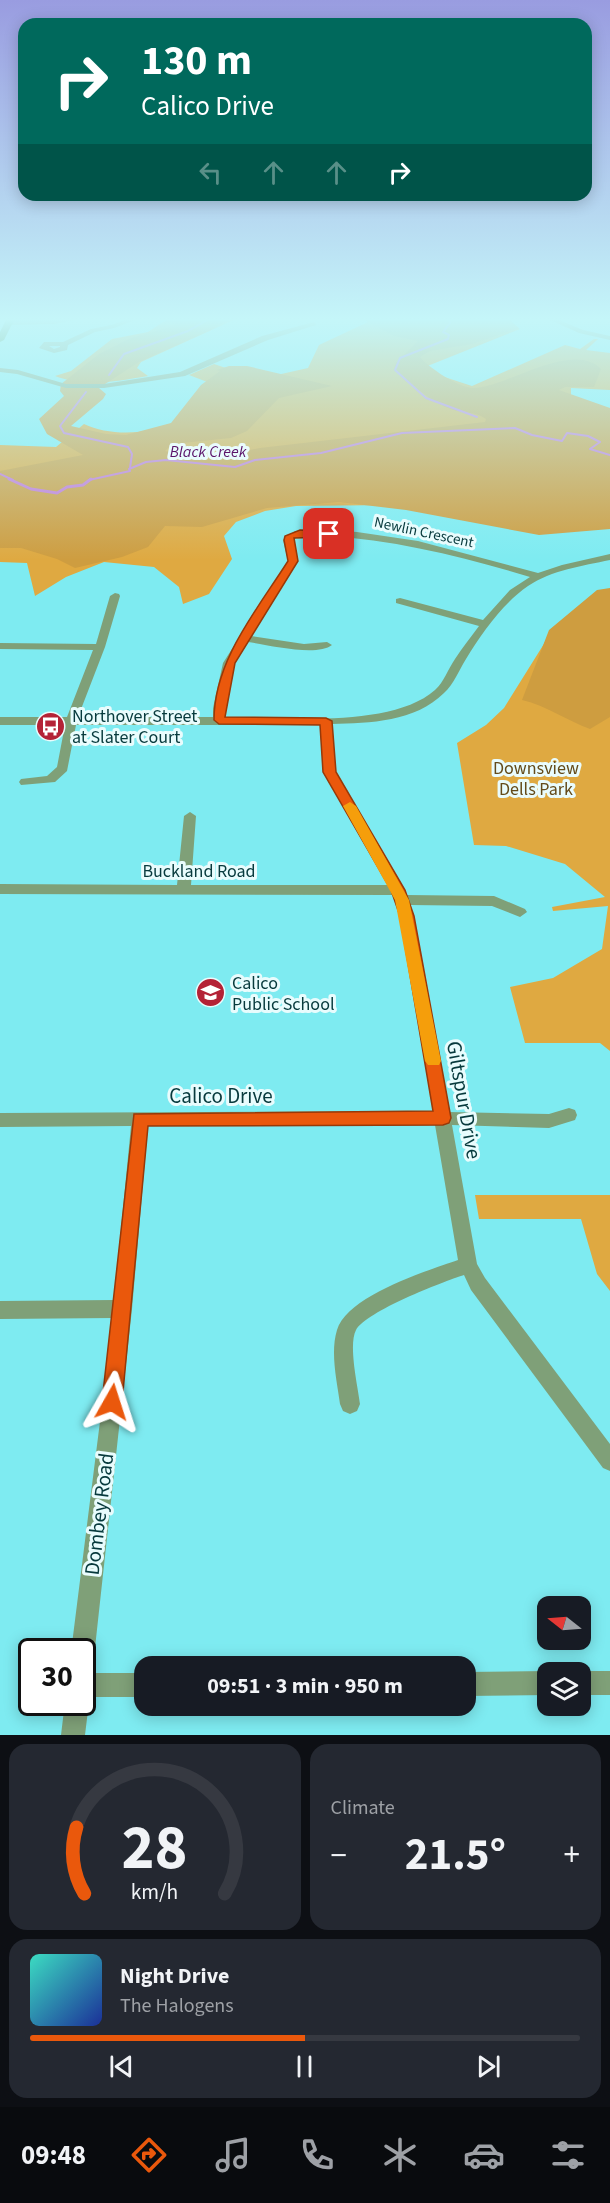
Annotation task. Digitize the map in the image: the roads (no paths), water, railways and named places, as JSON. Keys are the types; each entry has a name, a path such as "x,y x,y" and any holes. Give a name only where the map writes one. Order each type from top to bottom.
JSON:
{"street":[{"name":"Newlin Crescent","path":"219,720 219,708 230,663 293,561 288,540 294,534 381,536 462,554 539,576"},
{"path":"0,721 326,721 382,718 426,701 441,690 485,624 517,591 539,576 610,557"},
{"path":"25,782 51,779 61,771 70,721 100,647 115,596"},
{"path":"400,601 485,624"},
{"path":"245,639 304,647 327,645"},
{"path":"0,646 100,647"},
{"name":"Giltspur Drive","path":"326,721 329,772 400,895 443,1118 468,1265 478,1284 610,1461"},
{"path":"184,888 190,816"},
{"name":"Buckland Road","path":"0,889 184,888 400,895 494,901 520,912"},
{"name":"Calico Drive","path":"0,1120 443,1118 549,1121 569,1115"},
{"name":"Dombey Road","path":"84,1638 123,1310 140,1119"},
{"path":"350,1404 344,1337 348,1323 375,1305 444,1271 468,1265"},
{"path":"0,1310 123,1310"},
{"path":"476,1684 537,1683"},
{"path":"591,1683 610,1683"},
{"path":"96,1685 134,1685"},
{"path":"73,1735 75,1716"}],"waterway":[{"path":"81,399 60,426 64,433 128,447 132,454 130,468"},
{"path":"429,399 477,417"},
{"name":"Black Creek","path":"90,480 130,471 129,469 146,462 166,460 235,467 255,460 321,453 402,433 515,428 532,435 562,441 567,433 588,436 600,442 590,449 610,455"},
{"name":"Black Creek","path":"0,474 13,480"},
{"name":"Black Creek","path":"9,479 31,489 57,493 67,487 83,485 90,480"}],"place":[{"name":"Northover Street at Slater Court","path":"51,726"},
{"name":"Calico Public School","path":"211,993"}],"park label":[{"name":"Downsview Dells Park","path":"536,778"}]}
